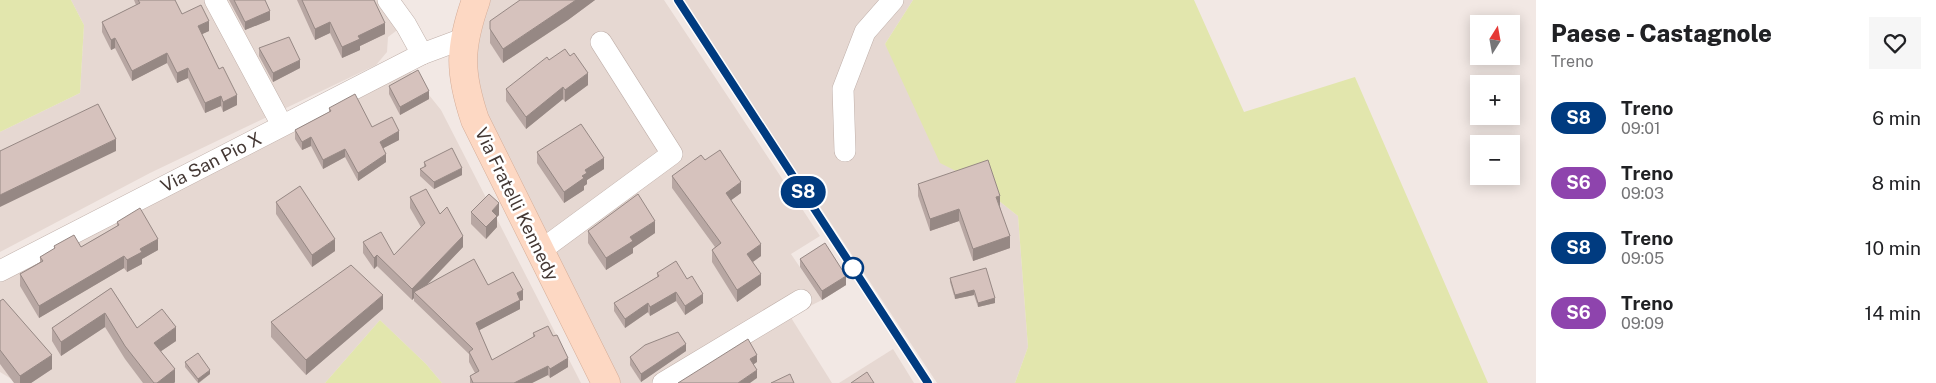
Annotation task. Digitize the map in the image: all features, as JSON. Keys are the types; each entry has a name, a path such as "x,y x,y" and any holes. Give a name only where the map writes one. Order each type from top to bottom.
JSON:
{"street":[{"path":"215,0 282,125"},
{"path":"388,0 406,25 422,54"},
{"path":"845,151 843,89 865,32 893,0"},
{"name":"Via San Pio X","path":"0,271 422,54 470,18"},
{"name":"Via Fratelli Kennedy","path":"470,18 462,73 475,120 606,383"},
{"path":"540,251 672,154 601,42"},
{"path":"663,383 801,300"}],"shaded area":[{"path":"71,0 380,0 400,28 388,37 387,52 376,65 150,173 0,252 0,132 80,93 84,25"},
{"path":"483,0 664,0 820,236 791,254 822,300 790,316 832,383 618,383 461,80"},
{"path":"683,0 913,0 885,44 970,178 1018,216 1028,347 1015,383 937,383"},
{"path":"409,70 441,110 581,383 442,383 426,364 380,320 325,383 18,383 0,372 0,281"},
{"path":"893,349 914,383 839,383"}],"green space":[{"path":"0,0 71,0 84,25 80,93 0,132"},
{"path":"913,0 1194,0 1244,112 1355,77 1488,383 1015,383 1028,347 1018,216 970,178 940,163 885,44"},
{"path":"380,320 426,364 442,383 325,383"}],"building":[{"path":"138,0 175,0 182,14 201,5 209,21 198,26 219,69 223,67 237,95 223,102 221,96 205,103 188,68 177,73 167,53 132,71 115,38 111,40 102,22 140,3"},
{"path":"234,0 265,0 270,11 245,22"},
{"path":"302,0 374,0 385,23 358,36 360,39 342,47 330,22 315,29"},
{"path":"520,0 576,0 503,49 490,29 490,21"},
{"path":"289,37 300,60 273,73 259,48"},
{"path":"565,49 570,56 574,53 588,73 565,90 563,87 526,117 506,89 547,57 549,60"},
{"path":"418,70 429,91 400,107 389,86"},
{"path":"355,94 372,127 392,117 399,131 380,142 386,154 358,173 345,149 323,160 311,137 302,142 295,130 331,111 329,108"},
{"path":"98,104 116,139 0,195 0,151"},
{"path":"581,124 604,158 585,170 587,173 582,176 584,178 564,192 537,152"},
{"path":"452,148 462,168 434,182 420,169 426,166 424,162"},
{"path":"720,150 741,182 726,193 761,244 747,254 761,274 737,290 712,250 721,243 672,176 701,155 705,160"},
{"path":"988,160 1000,196 996,197 1010,236 973,249 959,209 930,219 918,184"},
{"path":"300,186 335,239 312,255 276,202"},
{"path":"426,189 440,214 447,207 463,236 412,289 377,255 374,258 363,242 381,232 394,255 425,223 410,197"},
{"path":"489,194 499,203 492,211 497,216 486,227 471,212"},
{"path":"638,194 655,221 630,237 633,241 606,258 588,231"},
{"path":"140,208 158,239 140,249 142,252 127,260 124,256 39,306 20,274 43,261 40,257 55,248 54,246 74,235 81,247 119,225 117,222"},
{"path":"825,243 846,276 822,291 800,259"},
{"path":"474,259 488,285 513,272 523,290 517,293 520,300 476,323 492,360 535,336 533,333 548,326 553,336 557,335 568,358 550,369 548,366 514,383 473,383 470,376 479,371 469,352 473,349 414,292"},
{"path":"676,261 687,279 692,276 703,294 685,306 676,292 650,307 648,303 625,319 614,303 659,276 657,273"},
{"path":"351,265 383,295 306,360 271,322"},
{"path":"986,268 995,298 978,303 974,290 955,295 950,278"},
{"path":"111,288 137,328 162,309 176,327 154,343 175,369 157,383 154,383 125,346 105,313 61,342 52,328"},
{"path":"3,299 52,355 20,376 0,350 0,301"},
{"path":"678,332 686,344 641,374 630,357 645,345"},
{"path":"748,339 757,355 750,359 757,370 738,383 678,383"},
{"path":"198,353 210,370 198,379 185,362"},
{"path":"867,372 874,383 851,383"},
{"path":"790,374 794,383 771,383"}],"railway":[{"path":"678,0 928,383"}],"train":[{"name":"S8","path":"678,0 928,383"}]}
